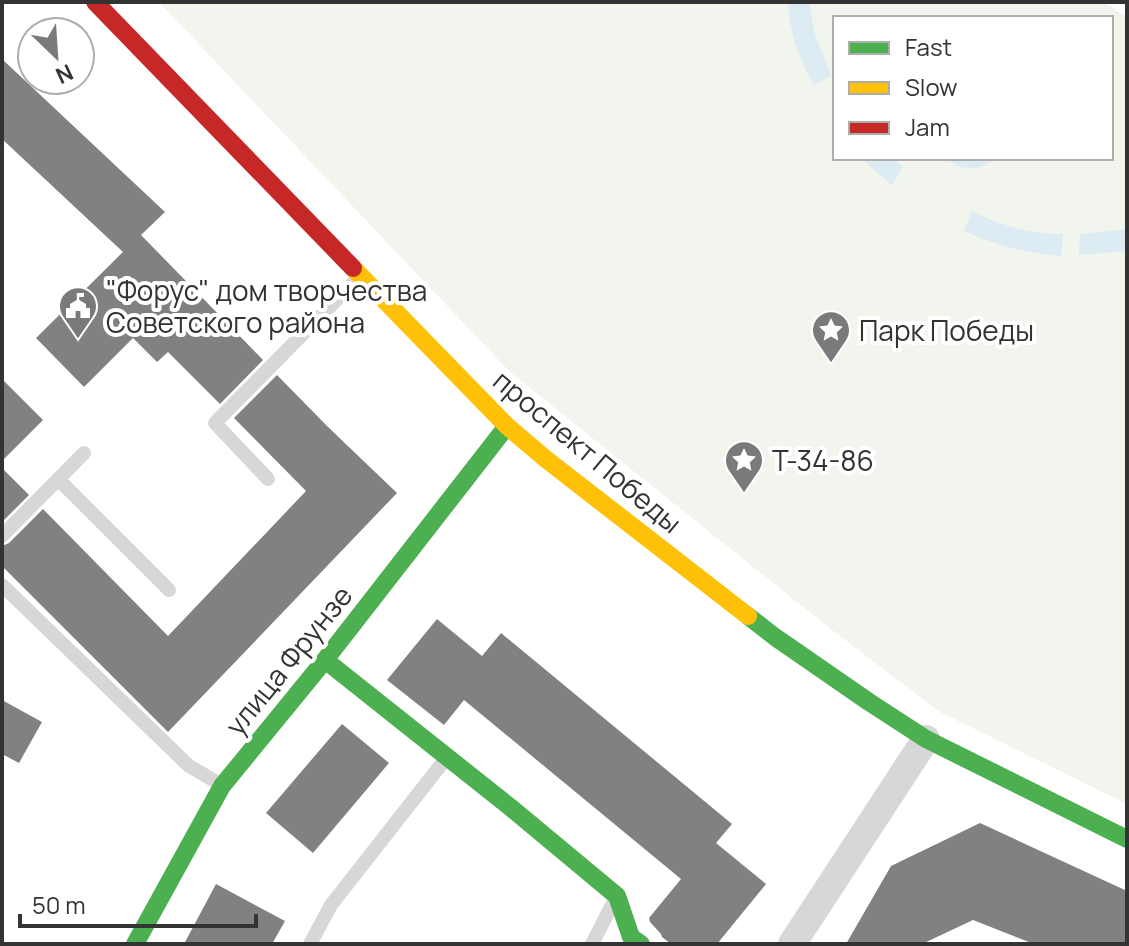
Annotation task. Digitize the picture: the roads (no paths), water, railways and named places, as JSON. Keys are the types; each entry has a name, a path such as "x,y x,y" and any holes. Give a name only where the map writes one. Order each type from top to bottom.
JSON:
{"street":[{"name":"проспект Победы","path":"95,2 507,426 547,460 775,637 926,739 1127,839"},
{"name":"улица Фрунзе","path":"135,944 222,786 325,660 507,426"},
{"path":"325,660 617,896 631,937 641,944"},
{"path":"792,944 926,739"}],"lane":[{"path":"268,479 215,423 361,276"},
{"path":"2,536 84,453"},
{"path":"58,479 169,590"},
{"path":"2,585 189,766 222,786"},
{"path":"310,944 331,905 447,757"},
{"path":"592,944 617,896"}],"place":[{"name":"\"Форус\" дом творчества Советского района","path":"78,340"},
{"name":"Парк Победы","path":"831,364"},
{"name":"T-34-86","path":"744,494"}]}
